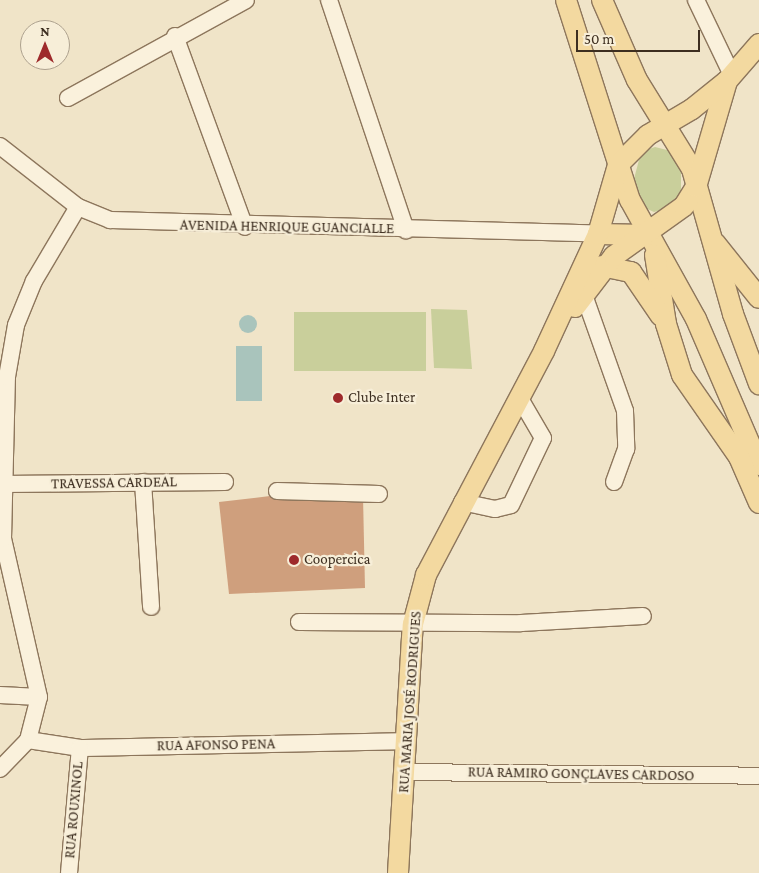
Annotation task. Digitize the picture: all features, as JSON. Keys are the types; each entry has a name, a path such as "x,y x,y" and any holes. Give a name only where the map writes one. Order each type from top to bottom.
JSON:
{"main road":[{"path":"566,0 618,165 651,242 696,319 759,465"},
{"path":"602,0 637,80 684,152 759,384"},
{"path":"544,352 598,234 618,165 648,135 667,126 730,78 759,44"},
{"path":"544,352 602,266 651,242 684,206 696,187 730,78"},
{"path":"598,234 651,242"},
{"path":"710,236 759,298"},
{"path":"651,242 666,324 687,387 740,457 759,503"},
{"path":"602,266 631,272 666,324"},
{"name":"RUA MARIA JOSÉ RODRIGUES","path":"398,873 404,741 413,624 426,575 462,502 544,352"}],"street":[{"path":"68,98 175,36 246,0"},
{"path":"329,0 406,230"},
{"path":"696,0 730,78"},
{"path":"175,36 245,227"},
{"name":"AVENIDA HENRIQUE GUANCIALLE","path":"0,146 78,207 110,220 144,224 245,227 598,234"},
{"path":"0,769 28,740 40,696 3,539 2,484 7,377 16,325 34,281 78,207"},
{"path":"584,295 625,411 626,449 614,482"},
{"path":"462,502 495,509 511,505 543,438 519,397"},
{"path":"143,482 151,607"},
{"name":"TRAVESSA CARDEAL","path":"2,484 225,482"},
{"path":"277,492 379,494"},
{"path":"299,622 413,624 643,616"},
{"path":"0,695 40,696"},
{"name":"RUA AFONSO PENA","path":"28,740 80,748 404,741"},
{"name":"RUA ROUXINOL","path":"69,873 80,748"},
{"name":"RUA RAMIRO GONÇLAVES CARDOSO","path":"403,772 758,776"}],"green space":[{"path":"655,147 675,152 681,166 681,192 677,205 654,212 645,208 632,186 639,160 646,150"},
{"path":"431,309 467,310 472,369 434,368"},
{"path":"294,312 426,312 426,371 294,371"}],"water":[{"path":"248,315 254,318 257,324 254,330 248,333 242,330 239,324 242,318"},
{"path":"236,346 262,346 262,401 236,401"}],"building":[{"name":"Coopercica","path":"270,496 363,496 365,588 229,594 219,502"}],"place":[{"name":"Clube Inter","path":"338,398"},
{"name":"Coopercica","path":"294,560"}]}
